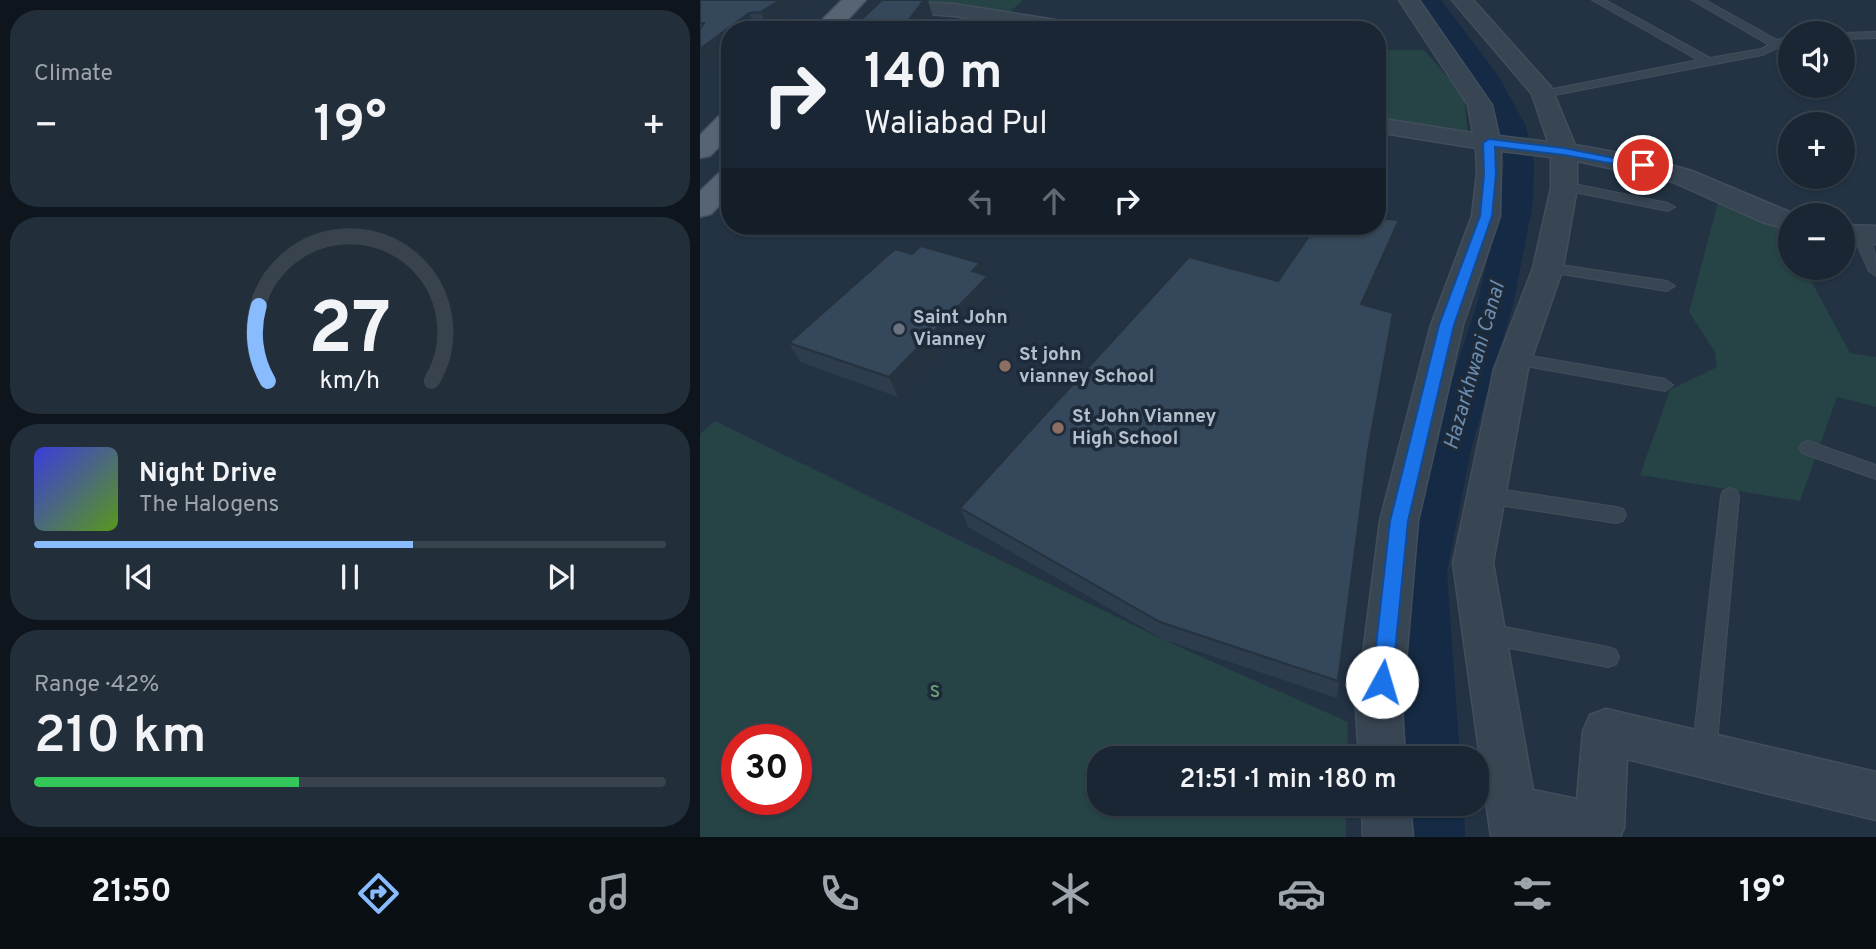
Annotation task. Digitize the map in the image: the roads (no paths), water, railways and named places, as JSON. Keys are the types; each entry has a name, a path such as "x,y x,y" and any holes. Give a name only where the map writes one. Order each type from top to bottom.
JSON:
{"main road":[{"path":"833,21 852,2 889,10"},
{"path":"700,150 721,130"},
{"path":"700,208 721,187"}],"street":[{"path":"1381,746 1379,709 1399,521 1447,325 1486,216 1490,174 1489,143 1480,105 1409,0"},
{"path":"1462,0 1544,95 1564,169 1548,268 1514,359 1473,563 1514,823 1599,828 1606,732 1876,796"},
{"path":"889,10 954,10 1024,21"},
{"path":"1386,127 1424,135 1489,143 1564,169 1643,165 1721,191 1778,219"},
{"path":"1387,816 1388,837"}],"lane":[{"path":"1597,0 1706,60"},
{"path":"1544,95 1674,71 1706,60 1766,51 1776,44 1697,0"},
{"path":"1855,35 1876,34"},
{"path":"1564,169 1668,207"},
{"path":"1859,235 1876,271"},
{"path":"1548,268 1667,286"},
{"path":"1514,359 1665,385"},
{"path":"1808,449 1876,472"},
{"path":"1486,495 1616,514"},
{"path":"1704,754 1730,496"},
{"path":"1485,633 1608,657"}],"waterway":[{"name":"Hazarkhwani Canal","path":"1429,0 1484,74 1512,126 1519,162 1517,202 1496,301 1450,449 1424,572 1432,746"},
{"name":"Hazarkhwani Canal","path":"1436,816 1437,837"}],"place":[{"name":"Saint John Vianney","path":"899,329"},
{"name":"St john vianney School","path":"1005,366"},
{"name":"St John Vianney High School","path":"1058,428"}],"park label":[{"name":"s","path":"935,691"}]}
